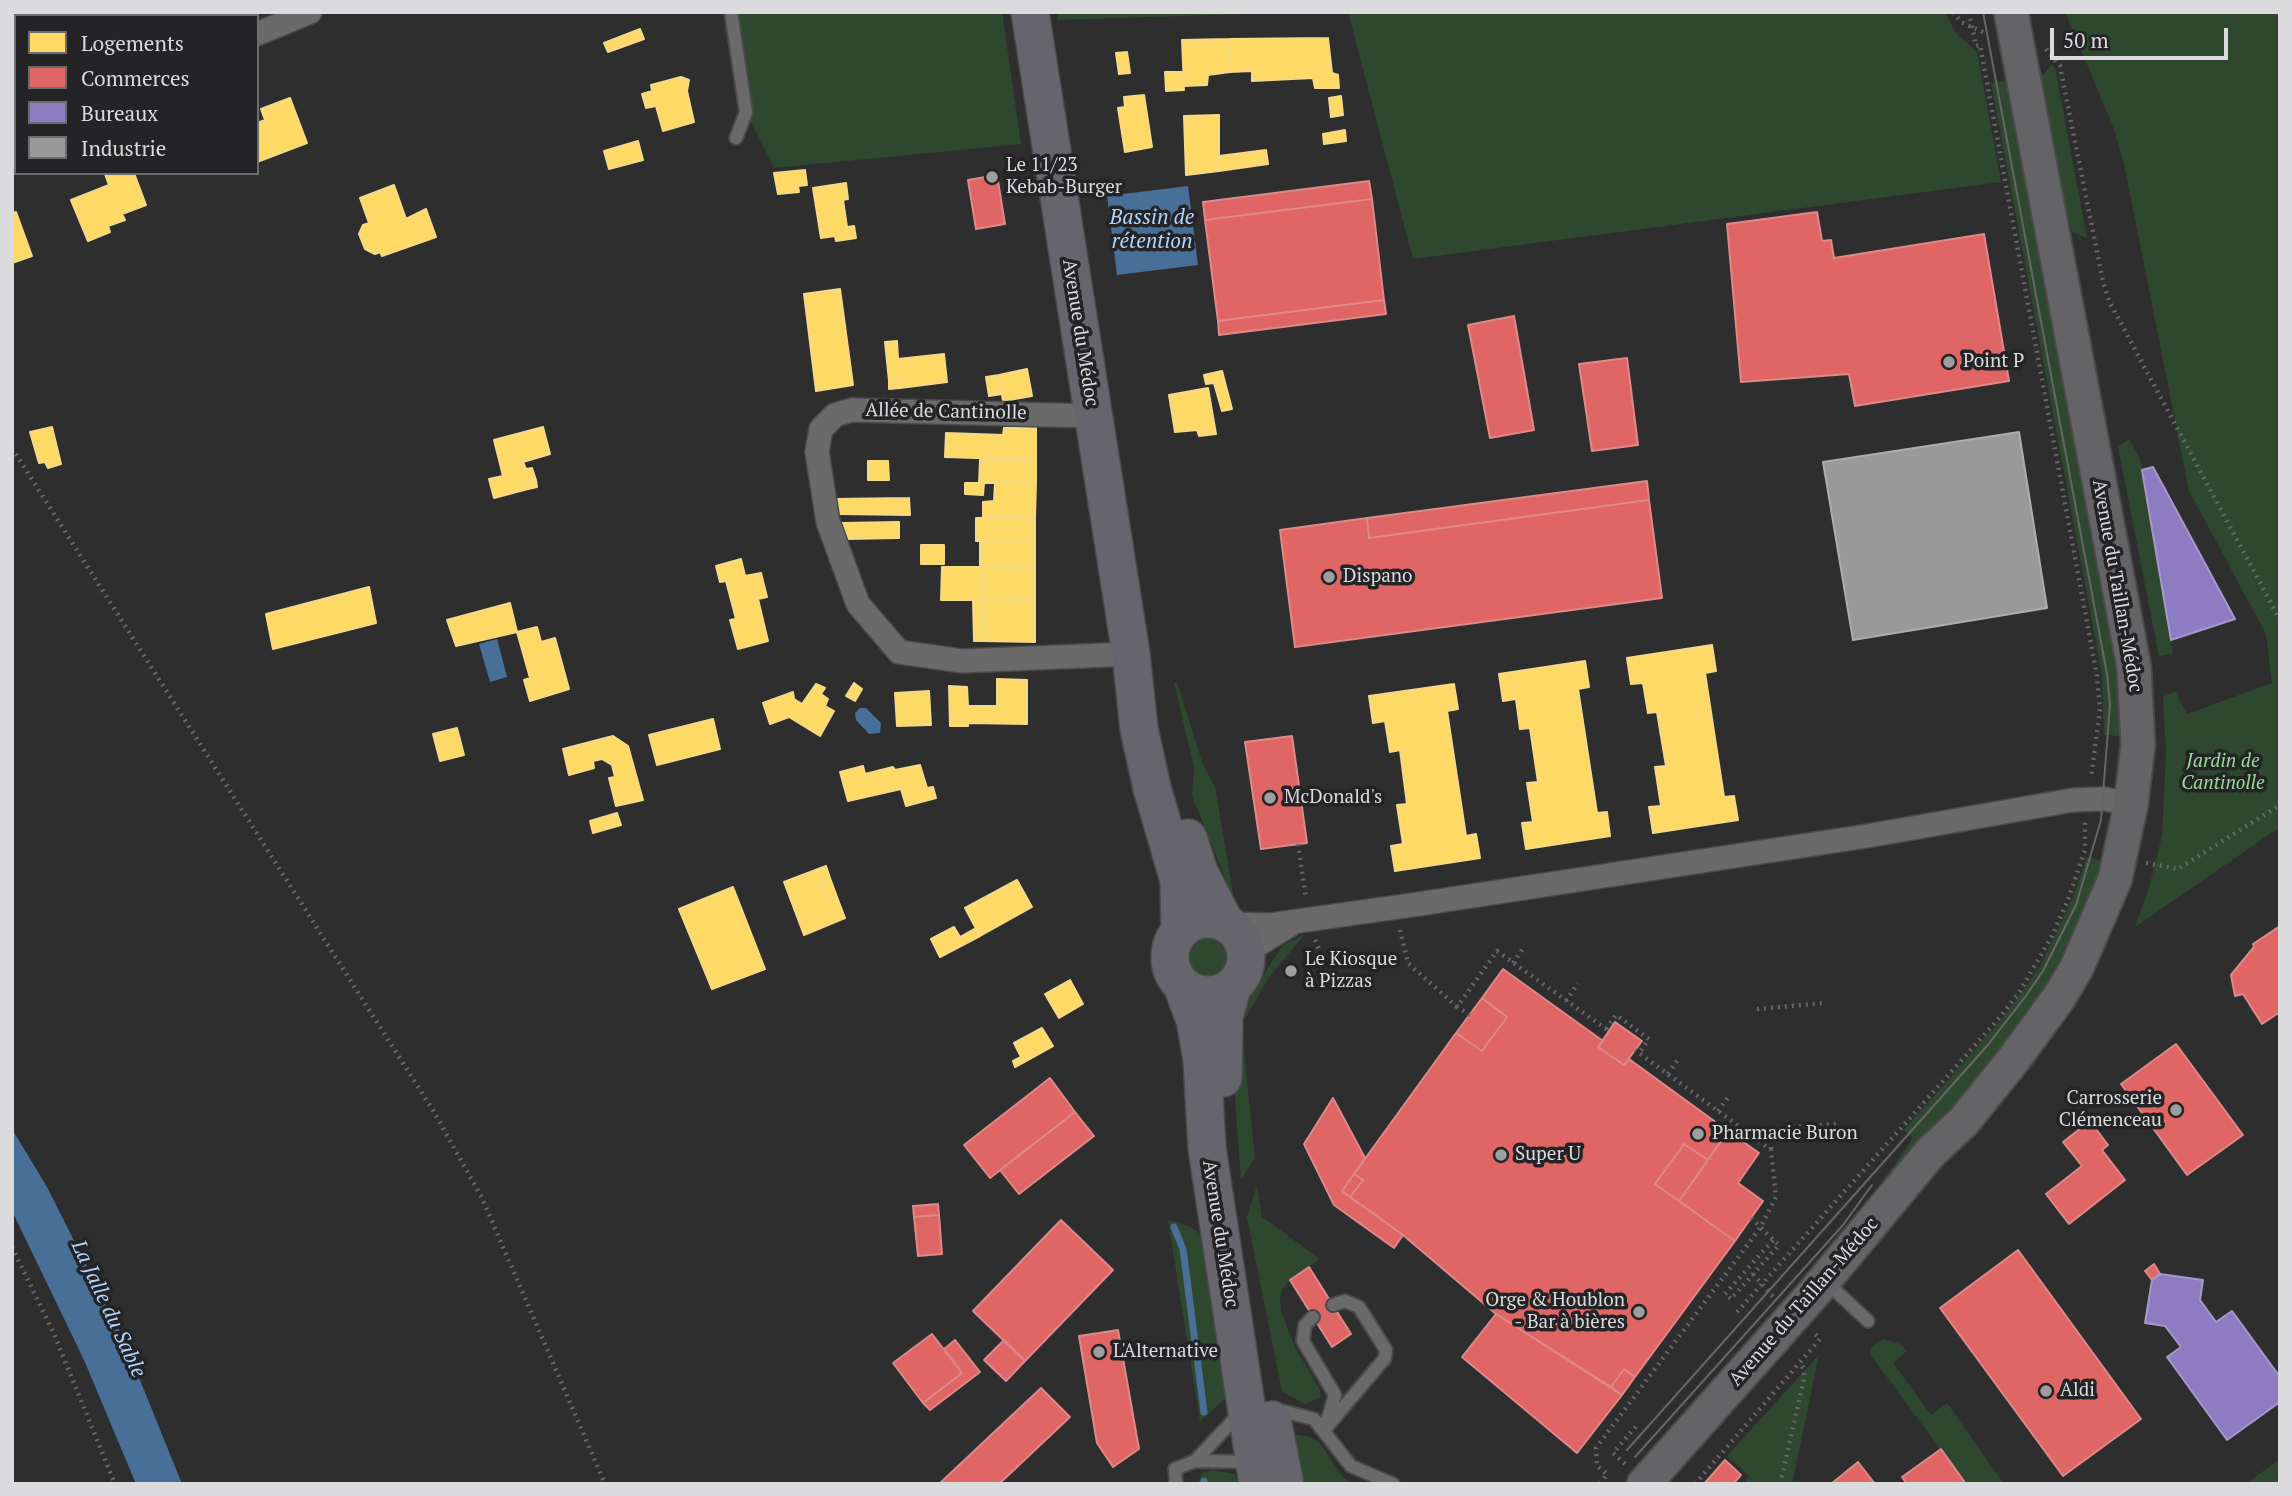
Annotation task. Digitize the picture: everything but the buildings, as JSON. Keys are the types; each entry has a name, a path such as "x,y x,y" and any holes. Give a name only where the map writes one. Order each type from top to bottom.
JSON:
{"main road":[{"name":"Avenue du Médoc","path":"1030,12 1130,654 1139,729 1152,788 1179,880 1180,931"},
{"name":"Avenue du Médoc","path":"1130,654 1144,684 1174,799 1199,872 1233,933"},
{"path":"1200,919 1233,933 1241,977 1232,987 1223,993 1201,995 1182,985 1171,967 1170,954 1180,931 1200,919"},
{"name":"Avenue du Médoc","path":"1182,985 1195,1020 1201,1051 1208,1148 1258,1407 1285,1484"},
{"name":"Avenue du Médoc","path":"1232,987 1224,1017 1222,1051 1228,1151 1258,1407 1257,1473"}],"street":[{"path":"259,33 310,12"},
{"name":"Avenue du Taillan-Médoc","path":"1674,1484 1832,1288 1930,1153 1965,1121 2060,996 2095,931 2120,858 2131,804 2138,745 2134,667 2011,12"},
{"name":"Allée de Cantinolle","path":"1093,416 852,410 835,415 821,429 817,452 826,510 858,604 899,652 962,661 1130,654"},
{"path":"1233,933 1285,927 1309,929 2088,799 2131,804"},
{"path":"1233,933 1270,925 1309,929"},
{"name":"Avenue du Taillan-Médoc","path":"1644,1484 1832,1288"}],"lane":[{"path":"731,12 746,111 736,138"},
{"path":"1832,1288 1868,1321"},
{"path":"1325,1429 1385,1358 1387,1350 1359,1307 1345,1301 1333,1305"},
{"path":"1313,1317 1305,1325 1303,1341 1335,1395 1325,1429"},
{"path":"1176,1484 1175,1469 1195,1461 1258,1407 1314,1419 1325,1429 1351,1466 1389,1483"},
{"path":"1195,1461 1257,1473"}],"path":[{"path":"1737,1312 1992,1027 2020,991 2052,936 2085,850 2082,837 2100,709 2097,676 1980,45 1976,46 1969,12"},
{"path":"2109,301 2280,620"},
{"path":"12,448 434,1112 482,1198 606,1484"},
{"path":"2120,858 2178,869 2280,805"},
{"path":"1388,927 1400,925 1408,963 1469,1015"},
{"path":"1309,929 1326,936"},
{"path":"1513,963 1524,947"},
{"path":"1457,1007 1497,951 1608,1030 1616,1015 1649,1039 1637,1051 1771,1150"},
{"path":"1566,1001 1578,984"},
{"path":"1757,1009 1825,1003"},
{"path":"1668,1074 1679,1058"},
{"path":"1718,1111 1729,1096"},
{"path":"1600,1484 1607,1474 1597,1466 1596,1448 1760,1228 1776,1197 1770,1129 1836,1124"},
{"path":"1751,1218 1779,1245 1731,1299 1725,1294 1773,1240"},
{"path":"12,1247 54,1334 115,1484"},
{"path":"1753,1274 1760,1285"},
{"path":"1695,1484 1820,1339"},
{"path":"1780,1484 1804,1380 1804,1369 1800,1364"},
{"path":"1613,1453 1639,1423"}],"green space":[{"path":"731,12 1002,12 1021,144 774,168 746,112"},
{"path":"1057,12 1306,12 1058,20"},
{"path":"1348,12 1945,12 1957,35 1977,52 2001,182 1413,259"},
{"name":"Jardin de Cantinolle","path":"2065,12 2280,12 2280,827 2135,927 2149,888 2162,836 2166,751 2163,697 2175,691 2187,714 2272,683 2266,634 2189,491 2124,164 2114,129"},
{"path":"2052,64 2055,68 2087,238 2072,232 2068,223 2041,77"},
{"path":"2008,80 2118,672 2120,736 2104,735 2102,675 1991,83"},
{"path":"2129,439 2141,461 2173,653 2159,656 2118,447"},
{"path":"1177,682 1203,765 1215,787 1234,900 1192,796 1194,767 1174,683"},
{"path":"2087,857 2103,861 2070,945 2053,976 1997,1054 1923,1145 1864,1209 1913,1138 1904,1130 2003,1018 2039,968 2072,900"},
{"path":"1209,927 1225,932 1233,940 1238,956 1233,972 1225,980 1209,985 1193,980 1185,972 1180,956 1185,940 1193,932"},
{"path":"1304,935 1270,976 1241,1025 1255,1158 1241,1180 1233,1071 1241,1002 1253,991 1282,946"},
{"path":"1257,1185 1262,1217 1320,1259 1290,1280 1280,1297 1281,1311 1295,1347 1320,1390 1321,1397 1305,1404 1282,1391 1247,1217"},
{"path":"1168,1220 1191,1227 1206,1239 1229,1381 1224,1400 1200,1421"},
{"path":"1883,1339 1898,1343 1907,1351 1893,1363 1931,1415 1947,1403 2004,1484 1966,1484 1870,1354 1871,1347"},
{"path":"1819,1355 1792,1484 1743,1484 1749,1476 1727,1456"},
{"path":"1294,1434 1310,1437 1320,1443 1341,1475 1352,1484 1304,1484"},
{"path":"2280,1459 2280,1484 2245,1484"},
{"path":"1212,1470 1235,1474 1238,1484 1198,1484 1202,1473"}],"water":[{"name":"Bassin de rétention","path":"1188,186 1198,265 1117,275 1107,196"},
{"path":"497,639 507,677 490,682 479,644"},
{"path":"860,708 866,708 881,723 880,733 869,734 856,720 855,713"},
{"name":"La Jalle du Sable","path":"12,1129 47,1187 123,1338 182,1484 136,1484 84,1360 12,1211"}],"waterway":[{"path":"1174,1227 1183,1249 1204,1412"}],"tram line":[{"path":"1627,1450 1987,1046 2025,997 2043,971 2076,905 2101,820 2110,704 2107,674 1983,12"},
{"path":"1635,1457 1843,1225 1872,1185"}],"place":[{"name":"Le 11/23 Kebab-Burger","path":"992,177"},
{"name":"Point P","path":"1949,362"},
{"name":"Dispano","path":"1329,577"},
{"name":"McDonald's","path":"1270,798"},
{"name":"Le Kiosque à Pizzas","path":"1291,971"},
{"name":"Carrosserie Clémenceau","path":"2176,1110"},
{"name":"Pharmacie Buron","path":"1698,1134"},
{"name":"Super U","path":"1501,1155"},
{"name":"Orge & Houblon - Bar à bières","path":"1639,1312"},
{"name":"L'Alternative","path":"1099,1352"},
{"name":"Aldi","path":"2046,1391"}]}
